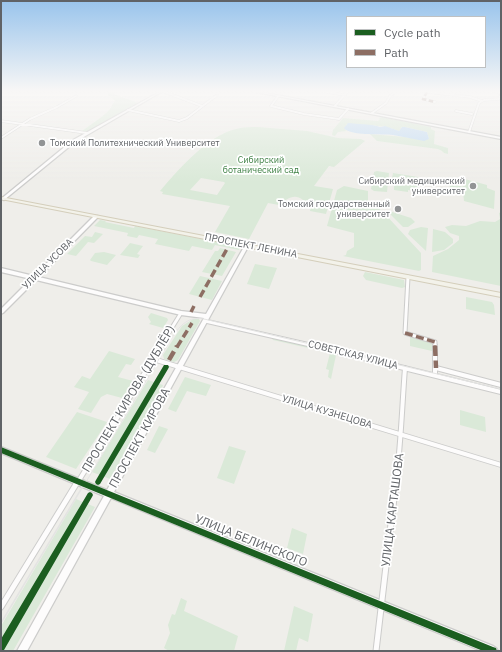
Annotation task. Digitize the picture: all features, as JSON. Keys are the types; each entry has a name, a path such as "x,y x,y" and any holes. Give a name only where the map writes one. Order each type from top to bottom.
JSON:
{"main road":[{"name":"ПРОСПЕКТ ЛЕНИНА","path":"2,199 501,295"}],"street":[{"path":"4,121 87,133"},
{"path":"1,138 27,121"},
{"path":"2,199 71,144 108,121"},
{"path":"415,121 501,138"},
{"path":"469,132 472,121"},
{"name":"УЛИЦА УСОВА","path":"1,312 96,217"},
{"name":"ПРОСПЕКТ КИРОВА","path":"22,651 247,245"},
{"name":"СОВЕТСКАЯ УЛИЦА","path":"1,270 501,392"},
{"path":"408,277 405,333 435,342 435,376"},
{"name":"ПРОСПЕКТ КИРОВА (ДУБЛЁР)","path":"1,607 181,313"},
{"name":"УЛИЦА КУЗНЕЦОВА","path":"153,359 501,465"},
{"name":"УЛИЦА КАРТАШОВА","path":"376,651 401,443 405,368"},
{"path":"436,368 501,385"},
{"name":"УЛИЦА БЕЛИНСКОГО","path":"1,450 493,651"}],"green space":[{"path":"95,121 105,121 88,131 82,131"},
{"path":"340,121 404,121 431,127 431,129 435,131 434,144 448,148 448,154 438,149 377,141 370,134 429,139 427,132 405,127 402,127 399,131 383,126 347,124 345,130 347,131 338,132 335,136 332,135 333,130"},
{"name":"Сибирский ботанический сад","path":"255,127 307,131 338,138 361,139 365,141 334,167 329,166 314,186 333,189 326,214 310,211 311,207 301,205 303,200 297,197 288,199 279,205 268,203 249,239 215,232 230,206 162,194 163,192 160,191 194,154 215,138 239,128","holes":["201,178 225,183 217,195 190,190"]},
{"path":"374,172 389,173 387,192 374,191 371,189"},
{"path":"393,173 418,177 418,192 394,190 394,186 391,184"},
{"path":"461,178 487,185 487,188 495,191 494,209 464,201 463,191 457,189 451,190 449,184 455,184 462,187 465,185 459,182"},
{"path":"344,186 368,191 368,200 384,213 421,253 421,270 419,271 343,256 346,255 347,251 354,247 354,233 327,226 337,190"},
{"path":"386,210 411,218 415,222 408,227 403,227"},
{"path":"501,212 501,286 432,272 433,256 448,249 459,240 459,236 450,233 445,227 452,225 466,226 480,221 495,222 500,219 499,213"},
{"path":"100,220 134,228 135,226 237,246 240,248 239,250 215,245 212,250 192,246 189,251 155,244 158,239 139,235 137,238 127,236 128,233 94,226"},
{"path":"421,227 428,228 426,251 408,234 410,230"},
{"path":"433,229 445,232 453,239 453,243 444,250 432,252"},
{"path":"95,232 103,234 94,243 88,242 76,256 67,254 85,236 92,237"},
{"path":"130,243 143,246 137,254 140,255 138,258 120,255"},
{"path":"220,248 236,252 222,276 202,272 215,251 218,251"},
{"path":"104,252 116,255 107,265 90,260 95,253"},
{"path":"255,264 277,268 269,289 247,284"},
{"path":"365,272 404,280 405,287 402,288 366,280 363,276"},
{"path":"200,276 222,281 212,300 189,294"},
{"path":"466,297 492,302 494,305 495,315 466,309"},
{"path":"151,313 167,318 168,320 163,328 149,324 151,322 148,317"},
{"path":"193,319 199,319 200,321 178,360 174,362 164,359 163,355 182,326"},
{"path":"271,337 335,352 336,355 331,379 328,377 329,370 326,369 330,353 273,340"},
{"path":"410,337 432,342 432,351 410,346"},
{"path":"109,351 135,359 131,365 126,364 118,377 133,381 122,398 107,394 101,397 91,413 78,409 89,392 74,387 82,376 90,379"},
{"path":"185,377 211,385 206,396 187,391 176,412 168,409"},
{"path":"148,380 163,385 162,388 110,479 92,472"},
{"path":"460,410 485,417 486,432 460,425"},
{"path":"77,412 107,422 76,469 46,457"},
{"path":"159,426 168,429 155,453 147,450"},
{"path":"229,446 246,451 234,484 217,478"},
{"path":"76,499 95,507 13,651 1,651 1,626"},
{"path":"292,528 307,534 303,554 287,548"},
{"path":"181,598 187,601 184,611 238,636 234,651 169,651 164,648 170,633 168,625 172,614 175,615"},
{"path":"294,606 313,614 308,642 299,638 296,651 284,651"}],"water":[{"path":"348,123 380,127 385,126 399,131 402,127 405,127 427,132 429,139 424,141 393,135 352,132 347,131 344,128"}],"tram line":[{"path":"86,482 172,337 182,325 189,320 198,318 204,319 501,389"},
{"path":"1,623 86,481"}],"marked path":[{"path":"200,297 227,249"},
{"path":"191,312 194,306"},
{"path":"169,360 192,323"},
{"path":"405,333 435,342 436,368"}],"cycle path":[{"path":"98,482 166,367"},
{"path":"1,450 493,651"},
{"path":"1,647 90,495"}],"place":[{"name":"Томский Политехнический Университет","path":"42,143"},
{"name":"Сибирский медицинский университет","path":"473,186"},
{"name":"Томский государственный университет","path":"398,209"}]}
